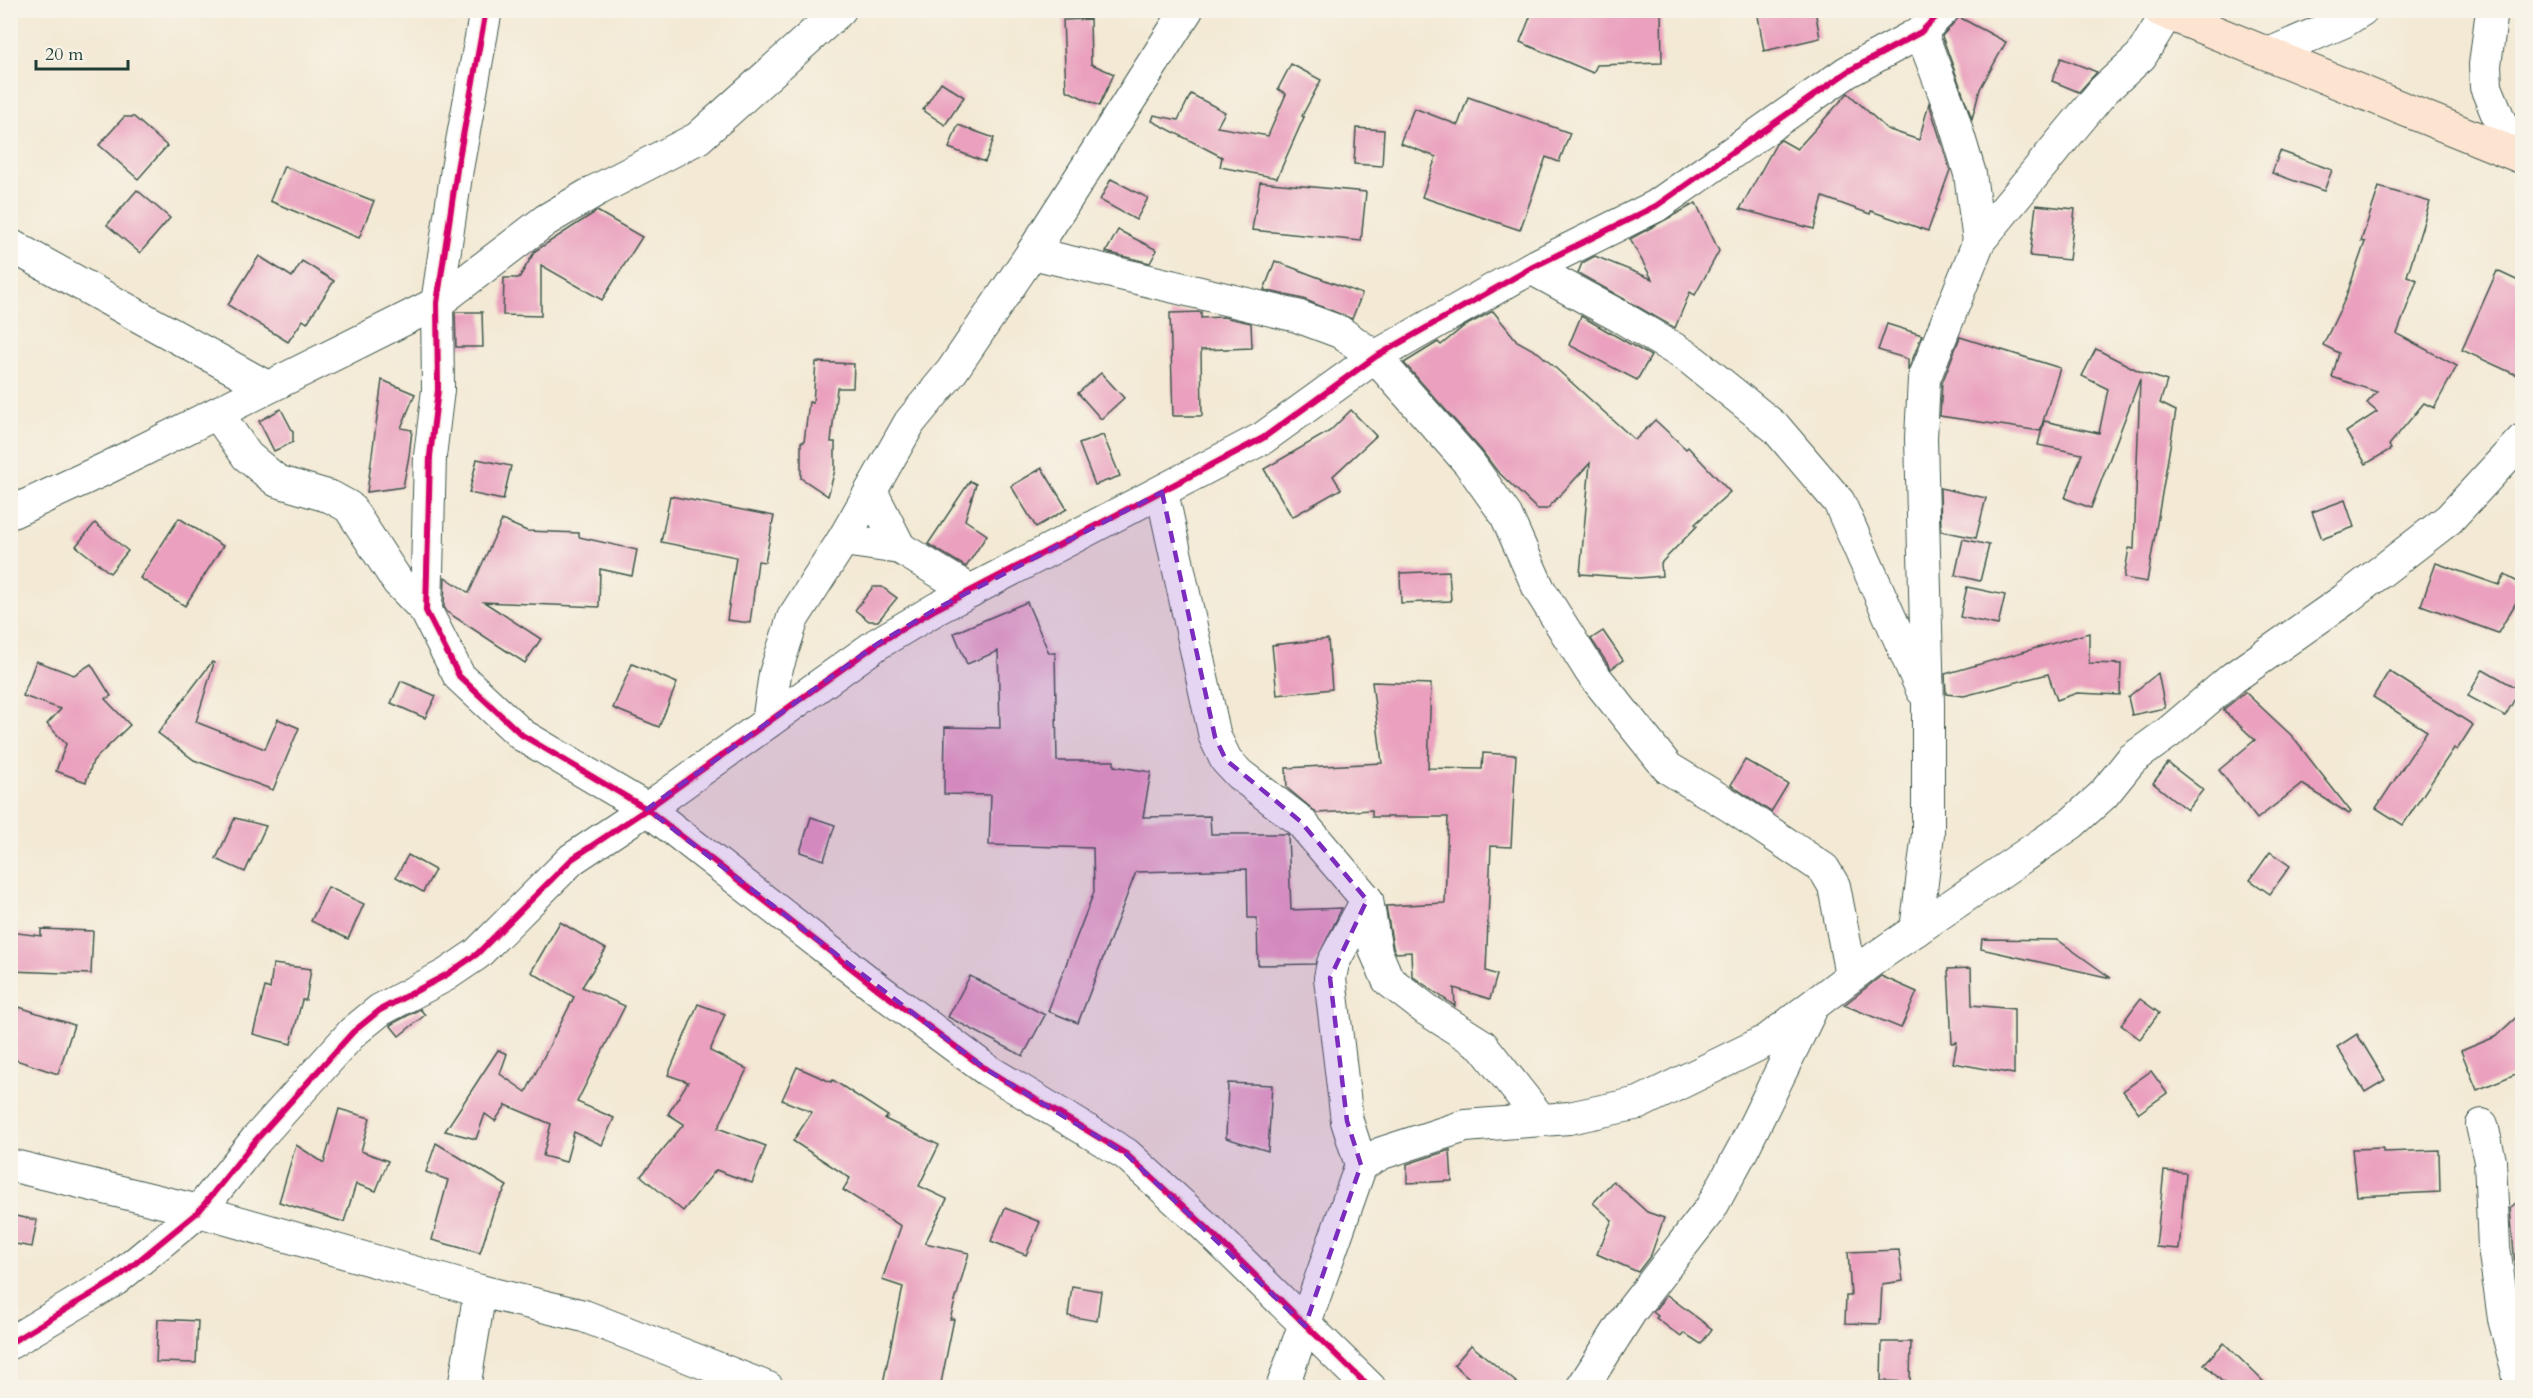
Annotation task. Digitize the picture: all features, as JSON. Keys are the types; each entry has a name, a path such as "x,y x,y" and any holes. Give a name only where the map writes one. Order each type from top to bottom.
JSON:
{"main road":[{"path":"2166,12 2518,155"}],"street":[{"path":"426,611 430,456 438,390 437,303 457,169 486,10"},
{"path":"10,513 437,303 546,220 595,191 698,138 840,10"},
{"path":"768,722 775,674 793,618 843,540 910,422 952,371 1032,253 1187,10"},
{"path":"10,1343 114,1280 199,1211 256,1140 353,1032 380,1010 446,975 477,954 572,859 647,809 877,644 972,591 1263,438 1375,357 1531,268 1656,206 1847,72 1921,32 1943,10"},
{"path":"2271,53 2343,22 2362,10"},
{"path":"2493,10 2485,65 2486,87 2518,155"},
{"path":"1916,930 1929,834 1921,438 1924,379 1979,241 2104,90 2141,56 2166,12"},
{"path":"1921,32 1951,111 1970,174 1979,241"},
{"path":"10,245 267,387"},
{"path":"1032,253 1297,316 1340,332 1375,357 1469,463 1506,515 1539,589 1591,672 1668,768 1732,807 1824,869 1834,886 1851,975"},
{"path":"1531,268 1622,317 1688,357 1776,428 1839,502 1928,704"},
{"path":"217,413 247,456 277,481 330,497 349,507 398,582 426,611 459,675 522,735 647,809 874,986 987,1070 1126,1154 1206,1227 1370,1388"},
{"path":"1361,1165 1382,1153 1465,1126 1569,1118 1639,1103 1766,1041 1851,975 2072,823 2103,795 2132,759 2168,733 2234,677 2344,600 2449,519 2523,440"},
{"path":"872,491 900,548"},
{"path":"1162,492 1215,737 1226,760 1239,774 1300,821 1367,900 1376,952 1388,980 1427,1010 1482,1046 1541,1120"},
{"path":"843,540 900,548 972,591"},
{"path":"1282,1388 1361,1165 1347,1121 1330,978 1333,963 1367,900"},
{"path":"1582,1388 1631,1311 1710,1208 1744,1147 1813,1006"},
{"path":"2482,1125 2490,1161 2494,1247 2513,1321 2521,1374"},
{"path":"10,1165 199,1211 480,1291 584,1316 768,1388"},
{"path":"464,1388 480,1291"}],"highlighted area":[{"path":"1162,492 1215,737 1226,760 1300,821 1367,900 1330,978 1347,1121 1361,1165 1305,1326 1126,1154 987,1070 647,809 877,644 936,609"}],"building":[{"path":"1533,10 1661,10 1662,63 1597,65 1593,73 1520,42"},
{"path":"1757,10 1815,10 1820,38 1764,51"},
{"path":"1959,17 2006,42 1980,89 1972,119 1942,36"},
{"path":"1090,19 1091,64 1114,74 1099,106 1066,90 1063,20"},
{"path":"2061,58 2097,72 2079,92 2052,81"},
{"path":"1291,64 1321,80 1302,116 1304,117 1277,178 1220,167 1222,157 1152,121 1154,115 1178,120 1191,94 1225,112 1217,127 1268,136 1286,94 1278,89"},
{"path":"941,82 964,97 945,125 923,110"},
{"path":"1848,93 1887,129 1919,140 1929,103 1950,170 1928,231 1823,197 1814,229 1740,209 1776,144 1781,140 1797,149"},
{"path":"1468,97 1570,133 1559,162 1546,157 1520,230 1422,197 1436,157 1400,143 1414,108 1458,125"},
{"path":"124,117 134,117 167,146 138,179 99,145"},
{"path":"958,125 994,138 985,162 949,148"},
{"path":"1356,128 1384,130 1382,166 1354,164"},
{"path":"2280,151 2332,170 2324,191 2272,173"},
{"path":"284,166 374,201 359,238 270,201"},
{"path":"1111,179 1148,198 1136,220 1100,200"},
{"path":"1260,182 1366,192 1361,241 1252,230"},
{"path":"2379,187 2430,202 2407,276 2417,280 2397,334 2457,366 2434,408 2424,403 2389,445 2391,449 2366,464 2346,432 2377,412 2367,403 2377,392 2332,377 2339,353 2323,345 2346,297 2365,242 2361,241"},
{"path":"137,190 170,218 140,253 107,225"},
{"path":"1696,203 1719,251 1695,295 1690,292 1675,328 1578,273 1582,263 1595,256 1652,279 1630,239"},
{"path":"2036,205 2075,209 2069,260 2030,256"},
{"path":"597,211 642,237 602,300 541,265 541,316 503,315 504,278 519,278 535,251"},
{"path":"1118,230 1157,250 1150,263 1106,252"},
{"path":"259,256 292,277 302,261 334,281 307,323 303,320 288,342 228,305"},
{"path":"1275,261 1362,294 1352,319 1303,299 1264,290"},
{"path":"2497,271 2523,283 2523,378 2462,350"},
{"path":"1493,311 1517,341 1539,353 1635,440 1655,420 1686,449 1688,447 1730,492 1695,524 1697,526 1661,563 1662,576 1639,578 1580,574 1590,463 1547,509 1537,509 1497,471 1404,363 1438,342 1441,345 1463,327"},
{"path":"455,312 482,312 483,347 456,347"},
{"path":"1201,312 1201,318 1223,317 1251,323 1252,348 1201,350 1202,416 1173,416 1170,313"},
{"path":"1581,316 1651,356 1637,380 1569,345"},
{"path":"1887,324 1922,335 1908,371 1908,359 1878,350"},
{"path":"1960,337 2060,368 2040,431 1940,416 1942,383"},
{"path":"2096,349 2141,372 2167,381 2160,403 2176,411 2147,582 2124,578 2129,548 2134,549 2140,379 2091,508 2065,498 2082,454 2038,445 2044,421 2099,433 2108,389 2082,376"},
{"path":"816,362 854,364 853,388 837,388 831,442 835,442 835,470 828,496 801,478 801,442 804,442 809,402 813,403"},
{"path":"1101,373 1124,398 1101,419 1078,393"},
{"path":"382,380 415,394 401,428 412,430 409,456 403,487 367,492"},
{"path":"281,409 293,432 293,442 274,451 259,421"},
{"path":"1351,410 1376,436 1333,476 1341,489 1292,517 1264,469 1330,431"},
{"path":"1103,435 1120,476 1095,485 1079,444"},
{"path":"477,459 511,466 503,500 469,493"},
{"path":"1042,468 1067,509 1036,527 1011,486"},
{"path":"970,481 976,484 965,520 987,535 966,567 928,544"},
{"path":"1940,488 1986,498 1976,538 1941,531"},
{"path":"670,496 774,516 765,562 758,561 750,623 727,620 736,557 661,542"},
{"path":"2345,500 2354,527 2322,539 2312,512"},
{"path":"179,518 223,546 185,606 140,578"},
{"path":"502,520 527,531 579,533 579,537 637,550 632,576 600,569 599,607 484,602 541,639 525,663 447,612 444,607 445,577 469,593"},
{"path":"95,523 128,551 110,573 76,546"},
{"path":"1963,539 1989,545 1980,581 1955,575"},
{"path":"2436,563 2499,585 2505,575 2523,585 2523,591 2498,633 2421,605"},
{"path":"1449,571 1451,601 1401,603 1400,573"},
{"path":"873,587 882,587 897,598 878,621 869,621 855,610"},
{"path":"1967,587 2005,595 1998,625 1960,617"},
{"path":"1027,602 1049,653 1055,653 1057,761 1114,761 1114,766 1151,772 1143,817 1210,816 1211,834 1288,834 1291,910 1342,908 1315,964 1258,965 1257,918 1248,918 1247,869 1136,872 1078,1023 1048,1011 1094,892 1093,848 989,845 991,795 944,794 945,727 1000,728 998,651 967,664 954,633"},
{"path":"1603,631 1623,660 1611,669 1591,639"},
{"path":"2089,633 2089,663 2121,664 2120,695 2077,693 2057,700 2048,674 1964,696 1946,694 1945,674"},
{"path":"1328,639 1332,689 1277,695 1272,645"},
{"path":"36,661 74,675 91,664 111,696 105,699 130,725 93,761 86,782 56,771 66,744 47,724 61,709 23,696"},
{"path":"212,662 214,663 196,722 265,749 278,719 299,728 273,790 194,760 158,733"},
{"path":"632,664 677,683 659,727 613,708"},
{"path":"2483,669 2520,690 2505,716 2468,696"},
{"path":"2389,671 2473,725 2457,750 2454,748 2403,825 2376,808 2427,731 2373,697"},
{"path":"2158,673 2165,708 2132,715 2128,697"},
{"path":"401,681 436,696 425,718 391,703"},
{"path":"1372,682 1431,684 1428,768 1482,769 1483,753 1516,755 1511,847 1491,846 1486,971 1497,975 1490,999 1454,988 1455,1006 1412,976 1411,952 1396,953 1393,947 1386,906 1445,903 1448,817 1372,817 1372,810 1317,813 1287,788 1286,768 1382,763"},
{"path":"2245,692 2291,735 2351,812 2349,814 2302,784 2257,819 2219,770 2255,740 2223,710"},
{"path":"1745,760 1788,784 1771,812 1731,785"},
{"path":"2168,763 2203,790 2187,810 2153,783"},
{"path":"811,817 835,825 824,860 800,852"},
{"path":"235,818 266,826 245,872 216,859"},
{"path":"2270,852 2290,866 2270,894 2250,880"},
{"path":"408,855 435,870 423,892 396,877"},
{"path":"328,887 364,904 348,939 311,921"},
{"path":"560,922 606,949 582,987 625,1006 577,1102 614,1118 602,1145 574,1132 566,1162 543,1156 551,1124 506,1105 495,1121 485,1114 476,1139 445,1131 498,1050 507,1054 500,1074 526,1092 574,997 531,972"},
{"path":"41,929 93,931 91,974 10,971 10,932 41,936"},
{"path":"1982,939 2058,940 2111,978 1981,949"},
{"path":"273,964 311,969 306,1000 302,1000 291,1044 253,1034 265,987 270,989"},
{"path":"1971,968 1972,1005 2014,1009 2014,1074 1953,1063 1957,1042 1952,1043 1948,969"},
{"path":"970,976 1045,1015 1023,1056 948,1017"},
{"path":"1881,976 1917,992 1901,1028 1844,1005"},
{"path":"2140,999 2159,1013 2140,1039 2121,1025"},
{"path":"698,1004 725,1014 710,1051 747,1069 718,1128 766,1146 752,1183 716,1170 683,1211 641,1176 684,1124 668,1114 688,1082 668,1075"},
{"path":"19,1007 74,1025 58,1074 10,1058 10,1033"},
{"path":"420,1009 425,1015 399,1036 390,1025"},
{"path":"2523,1011 2523,1071 2477,1090 2461,1051 2495,1037"},
{"path":"2357,1034 2385,1080 2365,1092 2337,1047"},
{"path":"797,1067 831,1082 833,1080 888,1116 885,1119 939,1145 919,1186 947,1199 925,1243 969,1253 950,1319 954,1319 940,1388 882,1388 903,1287 882,1280 901,1226 843,1190 850,1178 793,1141 812,1112 782,1100"},
{"path":"2151,1071 2167,1093 2139,1113 2123,1091"},
{"path":"1228,1083 1272,1085 1268,1151 1226,1138"},
{"path":"339,1109 370,1118 361,1151 388,1161 376,1191 356,1184 344,1222 279,1202 296,1145 324,1163"},
{"path":"436,1143 507,1186 495,1206 480,1253 432,1240 448,1180 426,1172"},
{"path":"2383,1148 2383,1152 2439,1150 2440,1192 2357,1196 2352,1149"},
{"path":"1450,1150 1452,1181 1407,1183 1407,1164"},
{"path":"2164,1171 2186,1173 2179,1249 2156,1247"},
{"path":"1613,1181 1647,1212 1664,1218 1651,1255 1638,1272 1597,1254 1612,1220 1593,1203"},
{"path":"2523,1197 2523,1264 2515,1265 2510,1208"},
{"path":"1005,1208 1040,1222 1026,1255 991,1241"},
{"path":"10,1215 37,1220 32,1247 10,1243"},
{"path":"1899,1250 1903,1281 1882,1284 1880,1324 1845,1323 1846,1296 1851,1296 1848,1252"},
{"path":"1072,1286 1101,1291 1097,1321 1068,1316"},
{"path":"1667,1295 1712,1329 1701,1344 1684,1333 1681,1337 1656,1318 1658,1316 1653,1312"},
{"path":"158,1319 198,1321 196,1363 156,1362"},
{"path":"1882,1342 1911,1342 1910,1382 1881,1381"},
{"path":"2224,1343 2270,1388 2229,1388 2204,1364"},
{"path":"1471,1345 1523,1388 1481,1388 1454,1365"}],"cycle path":[{"path":"486,10 457,169 437,303 438,390 430,456 426,611 459,676 522,735 647,809 874,986 987,1070 1126,1154 1206,1227 1370,1388"},
{"path":"10,1343 115,1280 199,1211 256,1140 353,1032 380,1010 446,975 477,954 572,859 647,809 877,644 936,609 1263,438 1375,357 1531,268 1656,206 1847,72 1921,32 1943,10"}]}
